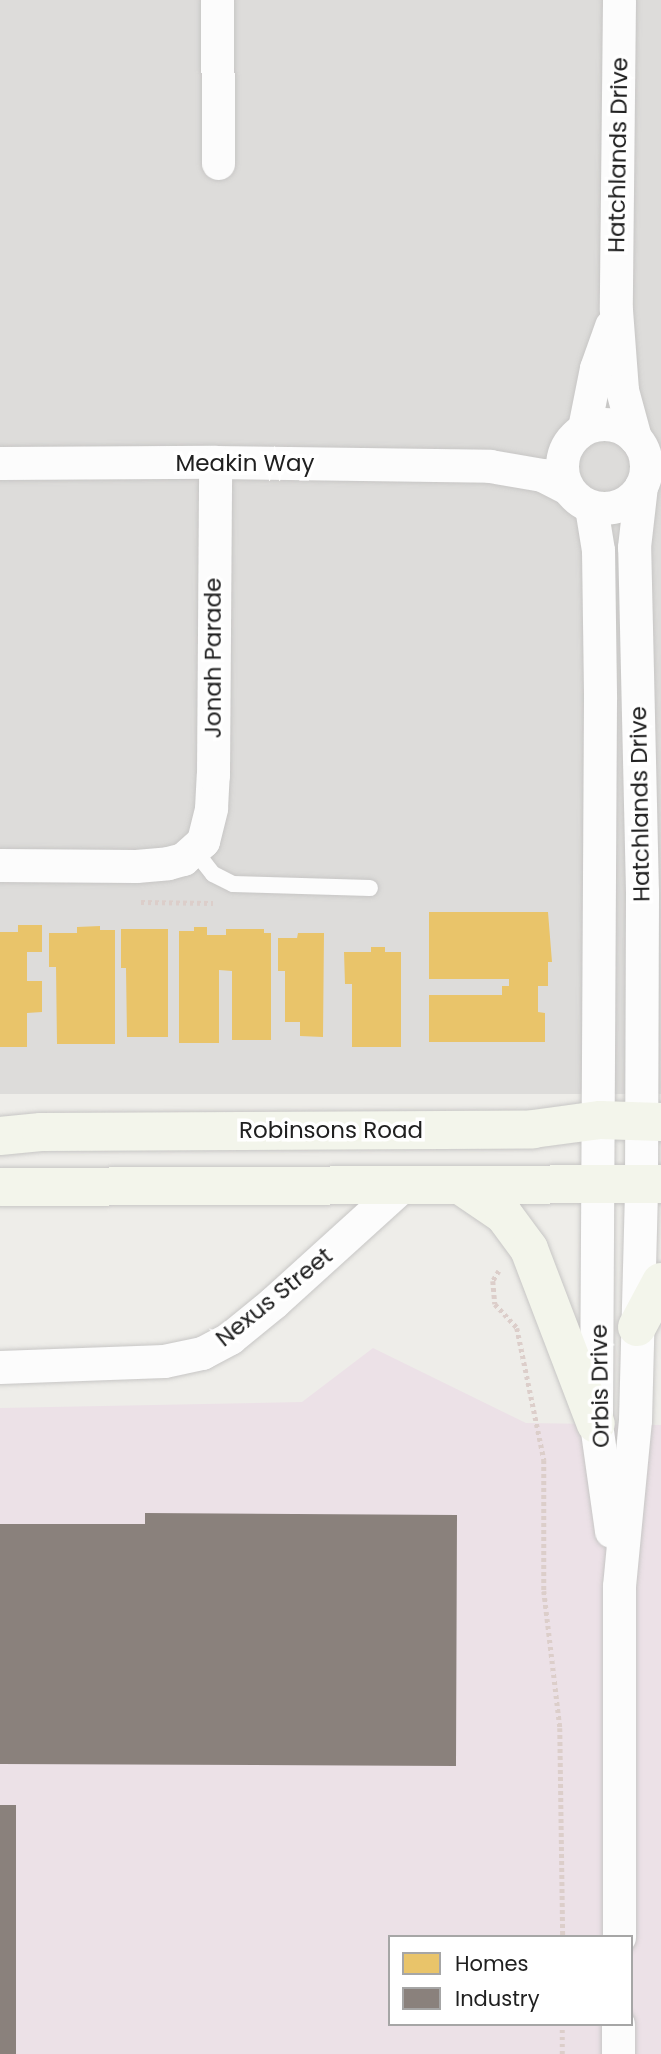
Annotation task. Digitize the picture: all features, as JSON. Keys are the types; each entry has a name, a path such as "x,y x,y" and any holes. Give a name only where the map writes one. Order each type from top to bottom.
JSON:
{"main road":[{"name":"Robinsons Road","path":"0,1136 41,1132 533,1129 600,1120 650,1122"},
{"path":"0,1187 651,1184"},
{"path":"460,1185 504,1215 529,1249 597,1424"},
{"path":"637,1327 661,1282"}],"street":[{"path":"217,0 218,163"},
{"name":"Hatchlands Drive","path":"619,0 616,310 622,390 635,438"},
{"name":"Hatchlands Drive","path":"577,434 616,310"},
{"path":"612,424 635,438 646,461 641,486 634,496 614,507 579,497 561,464 577,434 612,424"},
{"name":"Meakin Way","path":"490,466 541,455 577,434"},
{"name":"Meakin Way","path":"0,463 215,462 490,466 542,475 579,497"},
{"name":"Jonah Parade","path":"195,851 208,829 211,808 215,462"},
{"name":"Hatchlands Drive","path":"641,486 634,547 649,698 642,892 651,1184"},
{"name":"Hatchlands Drive","path":"579,497 598,550 600,1184"},
{"path":"600,698 649,698"},
{"path":"0,865 136,866 168,863 183,859 195,851"},
{"name":"Orbis Drive","path":"600,1184 597,1424 619,1586"},
{"name":"Orbis Drive","path":"619,1935 619,1586 635,1419 637,1327 651,1184"},
{"name":"Nexus Street","path":"0,1367 164,1361 202,1353 230,1338 274,1302 402,1186"},
{"path":"618,2026 618,2054"}],"lane":[{"path":"195,851 213,874 233,884 370,888"}],"path":[{"path":"139,902 220,903"},
{"path":"529,1249 501,1267 493,1281 492,1292 500,1312 517,1328 542,1448 544,1591 560,1728 562,1935"},
{"path":"562,2026 562,2054"}],"shaded area":[{"path":"0,0 661,0 661,1094 0,1094"},
{"path":"373,1348 526,1423 661,1425 661,2054 0,2054 0,1408 302,1402"}],"building: Homes":[{"path":"429,912 548,912 552,962 548,962 548,986 538,986 538,1012 545,1013 545,1042 429,1042 429,995 502,995 502,986 509,986 509,979 429,979"},
{"path":"18,925 42,925 42,952 27,952 27,981 42,981 42,1012 27,1013 27,1047 0,1047 0,932 18,932"},
{"path":"100,926 100,930 115,930 115,1044 57,1044 56,967 49,967 49,933 77,933 77,927"},
{"path":"194,927 207,927 207,935 226,935 226,929 264,929 264,933 271,933 271,1040 232,1040 232,971 219,970 219,1043 179,1043 179,931 194,931"},
{"path":"121,929 168,929 168,1037 127,1037 126,968 121,968"},
{"path":"298,933 324,933 323,1037 300,1036 300,1022 285,1022 285,971 278,971 278,938 297,938"},
{"path":"371,947 385,947 385,952 401,952 401,1047 352,1047 352,984 345,984 344,952 371,952"}],"building: Industry":[{"path":"145,1513 457,1515 456,1766 0,1764 0,1524 145,1524"},
{"path":"0,1805 16,1805 16,2054 0,2054"}]}
